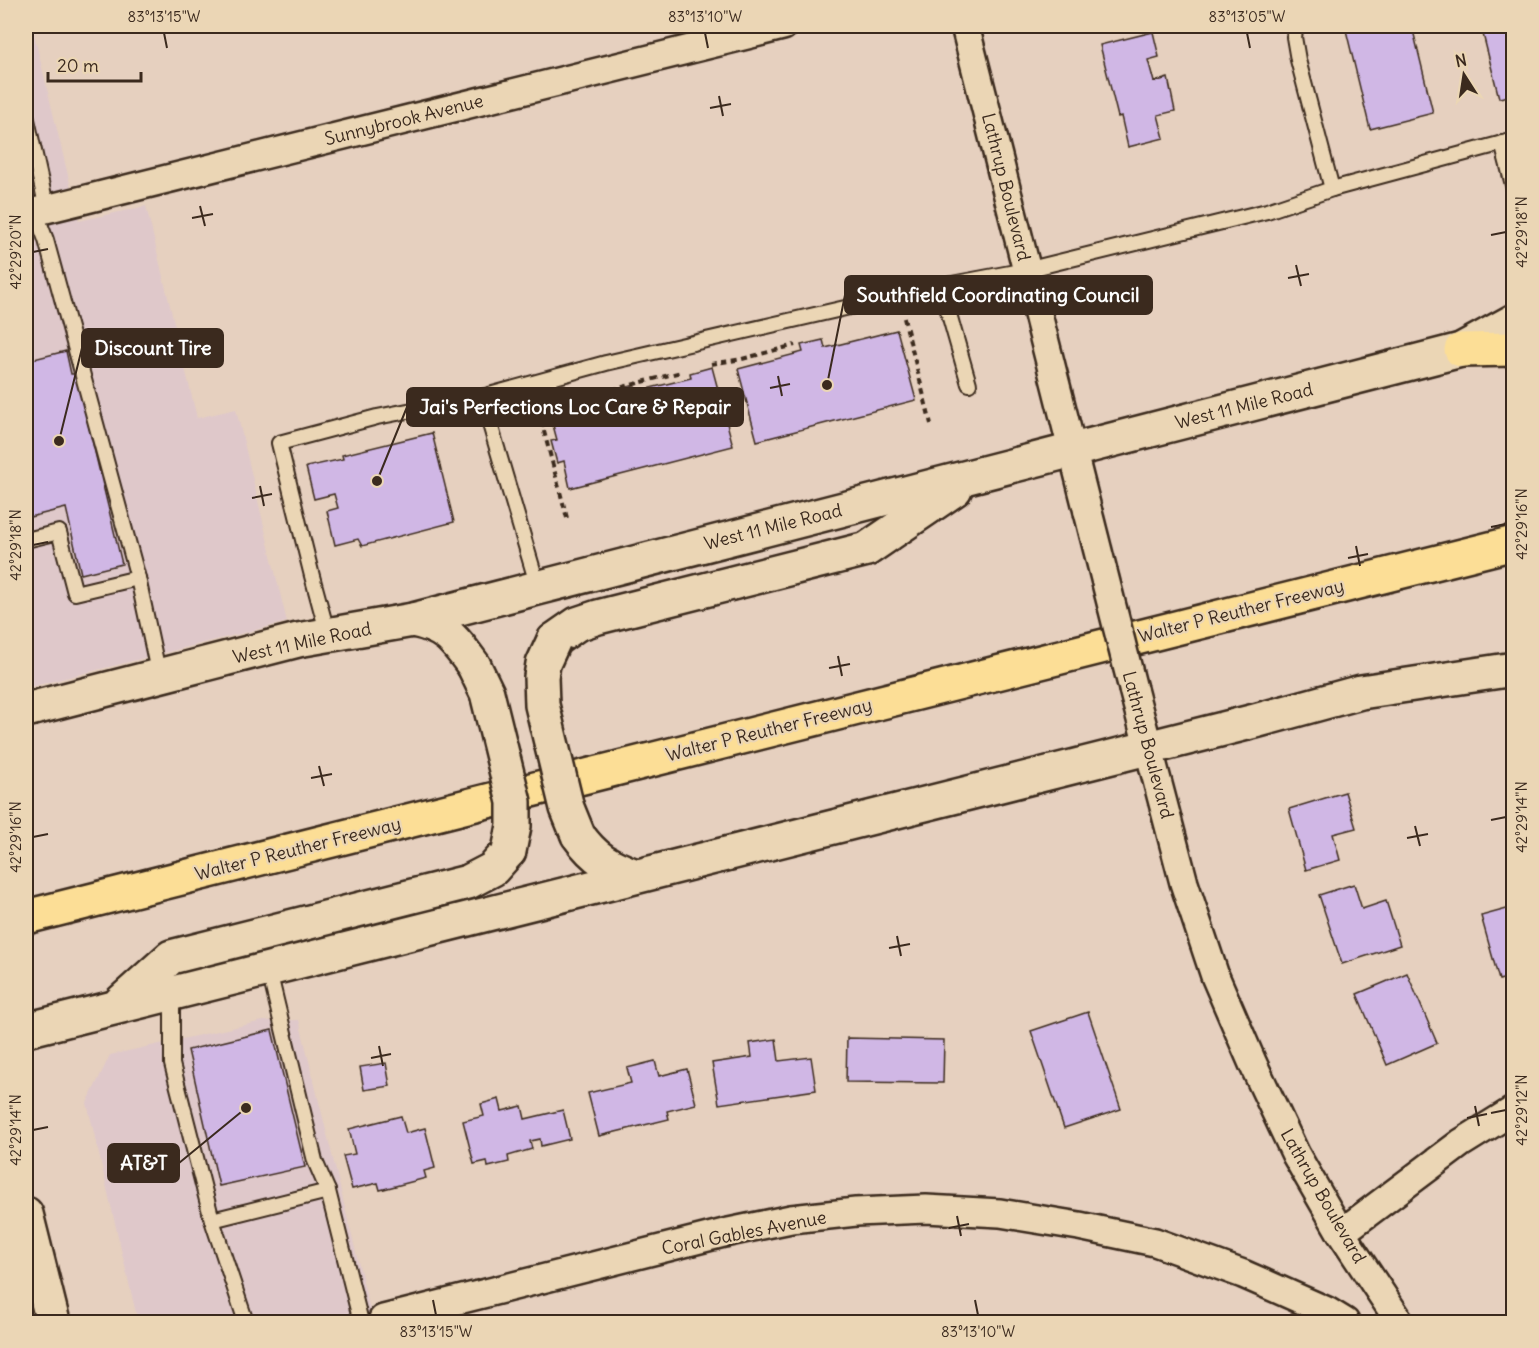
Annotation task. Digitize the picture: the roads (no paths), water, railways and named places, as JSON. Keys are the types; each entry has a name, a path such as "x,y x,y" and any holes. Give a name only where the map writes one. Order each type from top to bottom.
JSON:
{"highway":[{"path":"1461,350 1514,349"},
{"name":"Walter P Reuther Freeway","path":"26,917 1514,543"}],"main road":[{"name":"West 11 Mile Road","path":"26,710 298,640 413,620 1461,350 1514,321"},
{"path":"636,876 618,870 598,858 578,835 567,808 542,705 543,664 554,640 577,624 598,617 867,549 974,477"},
{"path":"117,1005 171,957 468,882 493,869 509,850 514,826 514,802 487,693 474,666 442,629 413,620"},
{"path":"26,1030 117,1005 1148,748 1361,692 1514,669"},
{"path":"26,1214 53,1323"}],"street":[{"name":"Sunnybrook Avenue","path":"36,211 783,26"},
{"name":"Lathrup Boulevard","path":"965,26 1148,748 1184,883 1215,976 1296,1155 1341,1233 1400,1323"},
{"path":"1341,1233 1461,1143 1514,1110"},
{"name":"Coral Gables Avenue","path":"372,1321 757,1226 856,1212 927,1209 1000,1213 1155,1242 1243,1274 1327,1311 1345,1323"}],"lane":[{"path":"1296,26 1294,37 1298,60 1332,189"},
{"path":"26,115 36,211 46,240 138,578 159,676"},
{"path":"538,587 482,397 606,363 941,286 1026,270 1267,211 1332,189 1508,142 1514,189"},
{"path":"941,286 969,384"},
{"path":"328,635 279,442 377,417 433,406"},
{"path":"26,540 59,532 75,593 138,578"},
{"path":"268,968 315,1161 328,1191 372,1321"},
{"path":"172,992 172,1064 212,1220 246,1323"},
{"path":"212,1220 328,1191"}],"place":[{"name":"Southfield Coordinating Council","path":"827,385"},
{"name":"Discount Tire","path":"59,441"},
{"name":"Jai's Perfections Loc Care & Repair","path":"377,481"},
{"name":"AT&T","path":"246,1108"}]}
